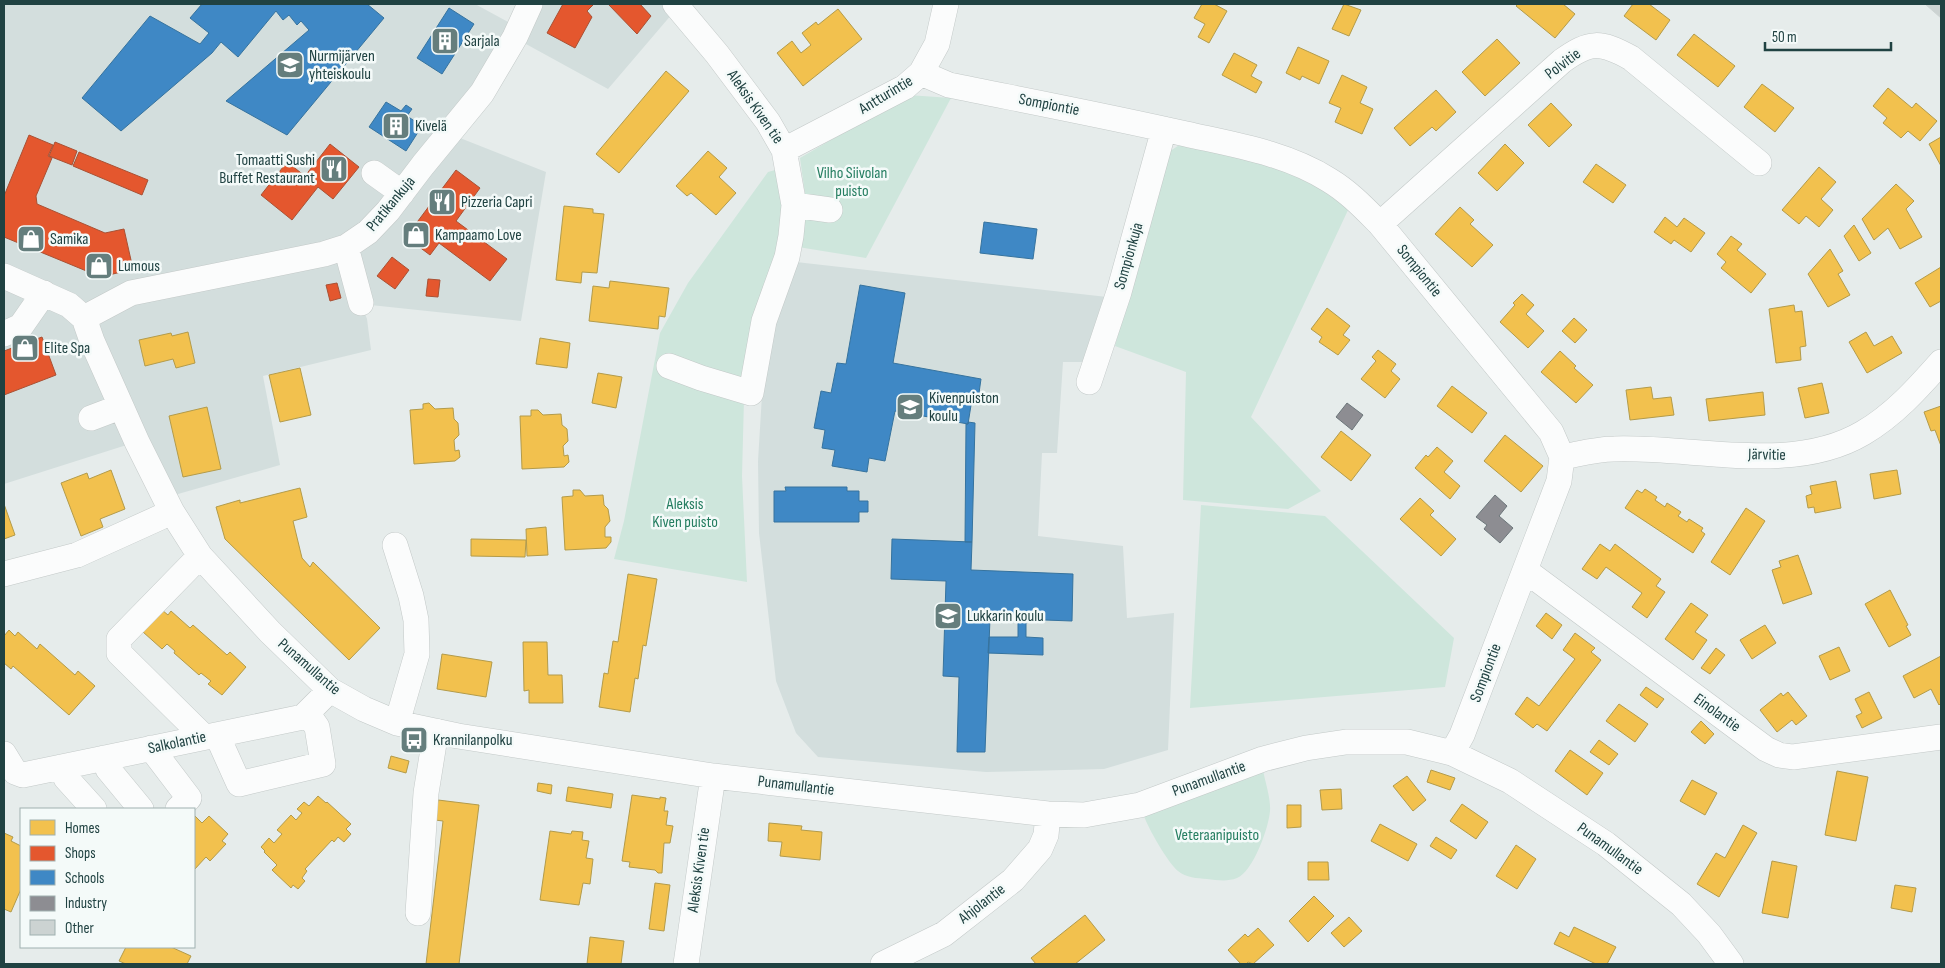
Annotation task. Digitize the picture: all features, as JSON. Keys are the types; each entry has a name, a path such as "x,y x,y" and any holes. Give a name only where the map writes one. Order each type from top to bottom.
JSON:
{"street":[{"name":"Pratikankuja","path":"84,318 131,293 324,254 346,247 368,232 388,212 482,93 515,38 530,4"},
{"name":"Aleksis Kiven tie","path":"669,366 751,393 764,321 787,257 794,205 784,150 768,122 718,54 675,4"},
{"name":"Antturintie","path":"784,150 905,87 921,74 937,44 946,4"},
{"name":"Polvitie","path":"1380,224 1562,61 1580,48 1598,45 1614,48 1631,58 1759,163"},
{"name":"Sompiontie","path":"921,74 949,85 1260,150 1291,162 1335,184 1354,198 1380,224 1551,432 1562,457 1558,481 1526,571 1462,735 1452,752"},
{"name":"Sompionkuja","path":"1089,382 1119,292 1164,129"},
{"path":"374,173 402,193"},
{"path":"794,205 830,210"},
{"path":"346,247 361,303"},
{"path":"4,276 69,305 84,318"},
{"path":"4,334 21,326 44,293"},
{"name":"Punamullantie","path":"84,318 120,407 172,512 200,556 270,632 330,690 364,709 397,724 713,776 1048,814 1084,815 1140,805 1263,759 1306,748 1346,742 1407,742 1452,752 1510,780 1606,844 1681,904 1709,934 1731,964"},
{"name":"Järvitie","path":"1562,457 1613,449 1785,456 1819,452 1863,434 1888,416 1912,394 1941,362"},
{"path":"91,418 120,407"},
{"path":"4,574 77,555 172,512"},
{"path":"395,545 411,596 416,620 417,654 397,724"},
{"path":"200,556 119,638 119,653 210,736 239,784 323,764 318,727 307,713"},
{"name":"Einolantie","path":"1526,571 1766,749 1779,755 1803,756 1941,737"},
{"name":"Salkolantie","path":"9,763 22,775 303,717 330,690"},
{"path":"418,913 426,793 436,731"},
{"path":"151,748 189,798 179,808"},
{"path":"104,758 108,769 140,808"},
{"path":"61,767 66,778 93,808"},
{"name":"Aleksis Kiven tie","path":"686,964 713,776"},
{"name":"Ahjolantie","path":"883,964 944,934 1013,880 1040,849 1046,835 1048,814"}],"shaded area":[{"path":"4,4 475,4 519,28 530,4 675,4 678,7 608,89 515,38 460,138 546,172 521,321 361,304 367,319 371,350 263,376 280,465 164,498 136,442 4,484"},
{"name":"Lukkarin koulu","path":"796,262 1107,297 1083,362 1063,362 1057,453 1042,453 1038,536 1123,546 1127,618 1174,613 1168,750 1104,769 986,772 818,757 796,733 776,681 759,533 758,461 764,362"}],"green space":[{"name":"Vilho Siivolan puisto","path":"908,95 951,98 866,258 798,247 805,194 800,158"},
{"path":"1181,144 1272,165 1319,188 1349,208 1251,417 1321,491 1288,509 1183,500 1186,372 1115,346 1167,153"},
{"name":"Aleksis Kiven puisto","path":"779,169 784,221 744,399 742,476 747,582 614,559 624,521 660,333 688,283 768,172"},
{"path":"1201,505 1325,516 1454,638 1445,687 1190,708"},
{"name":"Veteraanipuisto","path":"1263,770 1270,801 1269,818 1259,848 1249,867 1237,878 1226,880 1192,877 1178,871 1159,845 1144,816"}],"building: Homes":[{"path":"1202,4 1214,4 1227,11 1209,43 1198,37 1205,24 1194,18"},
{"path":"1344,4 1361,10 1349,36 1332,29"},
{"path":"1518,4 1563,4 1575,14 1555,38 1516,6"},
{"path":"1633,4 1649,4 1670,20 1656,40 1624,16"},
{"path":"838,9 862,39 803,86 777,53 792,41 801,53 811,45 802,33 816,22 818,25"},
{"path":"1694,34 1735,66 1718,87 1677,55"},
{"path":"1497,39 1520,63 1485,96 1462,72"},
{"path":"1298,47 1329,61 1319,84 1302,76 1300,80 1286,73"},
{"path":"1234,53 1257,65 1251,76 1262,82 1256,93 1222,75"},
{"path":"666,71 689,91 619,173 596,154"},
{"path":"1342,75 1367,87 1360,103 1373,109 1362,134 1335,122 1341,108 1329,103"},
{"path":"1762,84 1794,108 1775,132 1744,107"},
{"path":"1888,88 1912,108 1916,103 1937,121 1920,141 1908,131 1901,138 1883,123 1887,118 1873,106"},
{"path":"1436,90 1456,112 1436,131 1432,127 1410,146 1394,128"},
{"path":"1551,103 1572,125 1549,147 1528,125"},
{"path":"1941,137 1941,166 1929,144"},
{"path":"1505,144 1524,163 1497,191 1478,173"},
{"path":"708,151 727,168 719,177 736,193 716,215 691,193 687,196 676,186"},
{"path":"1596,164 1626,185 1613,203 1583,182"},
{"path":"1819,167 1836,182 1821,199 1833,210 1819,227 1806,216 1799,224 1782,210"},
{"path":"1896,184 1914,201 1906,209 1922,237 1900,249 1888,228 1874,240 1862,219"},
{"path":"564,206 593,209 593,213 604,214 597,273 582,272 581,283 556,280"},
{"path":"1460,207 1474,220 1470,224 1493,245 1472,267 1435,234"},
{"path":"1665,217 1677,227 1684,218 1705,233 1691,252 1674,240 1671,244 1654,232"},
{"path":"1854,225 1871,253 1859,261 1844,236"},
{"path":"1731,236 1742,244 1737,250 1766,274 1751,293 1721,268 1726,262 1717,254"},
{"path":"1830,249 1843,271 1838,274 1850,295 1828,307 1808,274"},
{"path":"1941,267 1941,301 1930,307 1915,283"},
{"path":"610,281 669,288 665,317 659,316 658,329 589,321 593,286 609,288"},
{"path":"1522,294 1534,305 1526,314 1544,331 1528,348 1500,322 1515,305 1513,303"},
{"path":"1794,305 1795,312 1802,311 1806,346 1800,347 1801,360 1776,363 1769,309"},
{"path":"1327,308 1350,326 1343,335 1350,340 1338,355 1319,342 1322,337 1311,329"},
{"path":"1574,318 1587,330 1575,343 1562,331"},
{"path":"188,332 195,363 176,368 173,359 145,366 139,340 171,333 172,336"},
{"path":"1866,332 1874,346 1892,336 1902,353 1867,373 1849,342"},
{"path":"540,338 570,343 567,368 536,364"},
{"path":"1378,350 1396,364 1391,371 1400,379 1385,398 1361,379 1376,361 1372,357"},
{"path":"1560,351 1576,366 1574,368 1593,385 1576,403 1541,372"},
{"path":"300,368 311,415 280,422 269,375"},
{"path":"598,373 622,377 616,408 592,403"},
{"path":"1822,383 1829,413 1805,418 1798,388"},
{"path":"1452,386 1487,413 1472,433 1437,406"},
{"path":"1651,387 1653,399 1671,397 1674,415 1630,420 1626,390"},
{"path":"1763,392 1765,415 1709,421 1706,399"},
{"path":"429,403 435,409 453,408 454,419 458,423 459,435 454,440 455,451 459,450 460,457 455,461 414,464 410,410 423,409 423,404"},
{"path":"1941,406 1941,446 1935,430 1931,431 1924,412"},
{"path":"207,407 221,469 183,477 169,416"},
{"path":"531,410 538,410 543,415 561,414 562,425 567,429 568,441 563,446 564,456 568,455 569,462 564,467 522,469 520,416 531,416"},
{"path":"1341,431 1371,455 1351,481 1321,457"},
{"path":"1505,435 1543,466 1521,492 1484,461"},
{"path":"1437,447 1453,461 1444,472 1460,486 1450,499 1415,468 1426,455 1428,457"},
{"path":"111,470 125,509 100,519 103,527 81,536 61,483 87,473 89,479"},
{"path":"1897,470 1901,494 1874,499 1870,474"},
{"path":"1836,481 1841,508 1815,513 1814,507 1808,508 1806,496 1812,494 1810,486"},
{"path":"300,488 307,517 293,521 302,558 310,567 313,562 380,628 349,660 225,539 216,507 240,500 240,503"},
{"path":"1645,489 1657,497 1655,500 1665,507 1667,503 1681,512 1678,516 1687,522 1689,519 1703,528 1701,531 1705,534 1693,553 1625,508 1637,490 1642,493"},
{"path":"573,490 580,490 585,496 603,495 604,505 608,509 610,521 605,527 605,537 611,537 611,542 606,548 565,550 562,497 573,496"},
{"path":"1420,498 1434,511 1430,515 1456,539 1441,556 1400,519"},
{"path":"4,504 15,535 4,539"},
{"path":"1746,508 1765,521 1730,575 1711,562"},
{"path":"546,527 548,555 527,556 526,529"},
{"path":"471,539 526,540 525,557 471,556"},
{"path":"1600,544 1610,551 1615,544 1661,579 1656,586 1665,592 1647,618 1632,607 1642,593 1606,567 1597,579 1582,569"},
{"path":"1798,555 1812,594 1783,604 1772,570 1781,567 1779,561"},
{"path":"628,574 657,579 646,646 643,645 638,679 635,678 630,712 599,707 604,673 608,674 613,641 618,642"},
{"path":"1890,590 1908,625 1906,626 1911,635 1889,647 1865,604"},
{"path":"1691,603 1708,615 1695,632 1707,640 1693,660 1665,639"},
{"path":"162,610 168,615 171,611 190,628 193,625 227,655 230,652 246,667 222,695 208,684 211,681 201,673 199,675 174,653 175,651 167,644 162,649 143,632"},
{"path":"1546,613 1562,625 1552,639 1536,626"},
{"path":"1765,625 1776,643 1752,659 1740,640"},
{"path":"9,630 15,636 18,632 37,649 40,644 75,675 78,671 95,686 69,715 13,666 11,669 4,663 4,636"},
{"path":"1575,633 1595,648 1591,652 1601,660 1547,731 1537,724 1533,728 1515,714 1527,697 1539,706 1575,659 1563,650"},
{"path":"523,642 547,642 548,675 562,675 563,703 529,703 529,690 524,691"},
{"path":"1839,647 1850,671 1830,680 1819,656"},
{"path":"1716,648 1725,655 1710,674 1701,668"},
{"path":"442,654 492,662 486,697 437,689"},
{"path":"1941,656 1941,703 1939,705 1931,689 1914,698 1903,676"},
{"path":"1646,687 1664,699 1657,708 1640,695"},
{"path":"1788,692 1807,716 1796,725 1792,720 1777,732 1760,710 1781,693 1783,696"},
{"path":"1869,692 1882,718 1862,728 1856,716 1862,713 1855,699"},
{"path":"1619,704 1648,724 1635,742 1606,721"},
{"path":"1701,721 1714,734 1705,744 1691,732"},
{"path":"1599,740 1618,754 1609,765 1590,752"},
{"path":"1570,750 1603,773 1587,795 1555,771"},
{"path":"391,756 409,761 406,773 388,768"},
{"path":"1431,770 1455,778 1450,790 1427,782"},
{"path":"1837,771 1868,777 1856,841 1825,835"},
{"path":"1407,776 1426,800 1413,811 1393,786"},
{"path":"1692,780 1717,793 1705,815 1680,801"},
{"path":"538,783 552,785 551,794 537,791"},
{"path":"568,787 613,794 611,808 566,801"},
{"path":"1341,789 1342,809 1322,810 1320,790"},
{"path":"632,795 660,799 660,797 666,798 664,811 668,811 666,825 673,826 670,843 664,843 662,873 658,873 655,870 629,867 630,862 622,861"},
{"path":"318,796 351,824 346,829 351,834 344,842 338,837 334,842 332,840 305,869 307,871 302,878 305,881 298,889 293,885 291,888 272,870 277,865 261,847 269,838 274,843 282,834 277,830 291,815 296,820 302,813 297,809 304,802 309,806"},
{"path":"438,800 479,805 459,964 426,964 443,821 435,820"},
{"path":"1462,804 1488,822 1476,839 1450,821"},
{"path":"1287,805 1301,805 1301,827 1287,828"},
{"path":"195,816 202,823 209,816 228,834 222,841 226,844 210,861 206,857 195,869"},
{"path":"769,823 802,826 801,830 822,832 820,860 780,856 782,842 768,841"},
{"path":"1380,824 1417,844 1408,861 1371,841"},
{"path":"1743,825 1757,833 1719,897 1697,884 1716,853 1725,858"},
{"path":"550,831 571,834 572,831 583,832 582,840 589,841 586,858 593,859 590,884 583,883 579,905 540,900"},
{"path":"4,833 13,837 11,841 20,846 20,891 11,912 4,909"},
{"path":"1436,837 1457,850 1451,859 1430,846"},
{"path":"1516,845 1536,859 1517,889 1496,876"},
{"path":"1772,861 1797,866 1788,918 1762,913"},
{"path":"1308,862 1328,862 1329,880 1308,880"},
{"path":"655,883 670,885 664,931 649,929"},
{"path":"1895,885 1916,888 1912,912 1891,908"},
{"path":"1314,896 1334,916 1308,942 1289,921"},
{"path":"1085,915 1105,940 1075,964 1036,964 1031,958"},
{"path":"1349,917 1362,931 1344,947 1331,933"},
{"path":"1574,927 1616,947 1607,964 1596,964 1554,944 1560,932 1569,937"},
{"path":"1258,928 1274,945 1253,964 1248,962 1241,964 1228,950 1245,934 1248,937"},
{"path":"590,937 624,941 621,964 587,964"},
{"path":"126,948 173,948 191,956 187,964 126,964 119,961"}],"building: Shops":[{"path":"563,4 594,4 587,11 592,17 575,48 547,33"},
{"path":"608,4 640,4 651,16 637,34"},
{"path":"29,135 53,145 48,156 52,158 36,196 37,204 105,233 124,229 133,269 101,277 4,237 4,196"},
{"path":"55,142 77,151 72,165 49,156"},
{"path":"330,144 359,167 333,199 318,187 292,220 261,195 287,162 305,176"},
{"path":"79,152 148,180 142,195 73,166"},
{"path":"456,170 480,188 456,221 507,259 490,281 439,243 430,255 406,237"},
{"path":"392,257 409,270 395,289 377,276"},
{"path":"428,279 440,280 438,297 426,296"},
{"path":"337,283 341,298 330,301 326,285"},
{"path":"42,337 56,375 4,395 4,351"}],"building: Schools":[{"path":"202,4 367,4 384,18 287,135 226,101 309,30 301,21 297,25 289,15 283,20 276,11 238,57 221,42 212,53 121,131 82,98 150,16 200,44 209,33 190,18"},
{"name":"Sarjala","path":"449,8 474,24 442,74 417,58"},
{"name":"Kivelä","path":"386,102 401,111 406,105 412,109 407,116 422,126 406,151 369,127"},
{"path":"984,222 1037,229 1033,259 980,253"},
{"path":"860,285 905,293 893,363 981,379 978,400 972,399 968,424 895,411 885,461 869,458 867,472 832,466 835,450 822,448 825,430 814,428 821,391 831,393 837,363 846,364"},
{"path":"968,422 975,423 972,542 965,542 966,424"},
{"path":"785,487 847,487 847,491 859,491 859,501 868,501 868,512 859,512 859,522 774,522 774,491 786,491"},
{"path":"892,539 972,542 971,570 1073,574 1072,621 990,618 985,752 957,752 959,677 943,676 946,581 891,579"},
{"path":"1018,619 1026,619 1026,637 1043,638 1043,655 988,653 989,637 1018,637"}],"building: Industry":[{"path":"1347,403 1363,415 1352,430 1336,417"},
{"path":"1495,495 1507,506 1499,516 1513,528 1500,543 1484,529 1487,525 1476,517"}],"building: Other":[{"path":"1925,4 1941,4 1941,18"}],"place":[{"name":"Sarjala","path":"445,41"},
{"name":"Nurmijärven yhteiskoulu","path":"290,65"},
{"name":"Kivelä","path":"396,126"},
{"name":"Tomaatti Sushi Buffet Restaurant","path":"334,169"},
{"name":"Pizzeria Capri","path":"442,202"},
{"name":"Kampaamo Love","path":"416,235"},
{"name":"Samika","path":"31,239"},
{"name":"Lumous","path":"99,266"},
{"name":"Elite Spa","path":"25,348"},
{"name":"Kivenpuiston koulu","path":"910,407"},
{"name":"Lukkarin koulu","path":"948,616"},
{"name":"Krannilanpolku","path":"414,740"}]}
